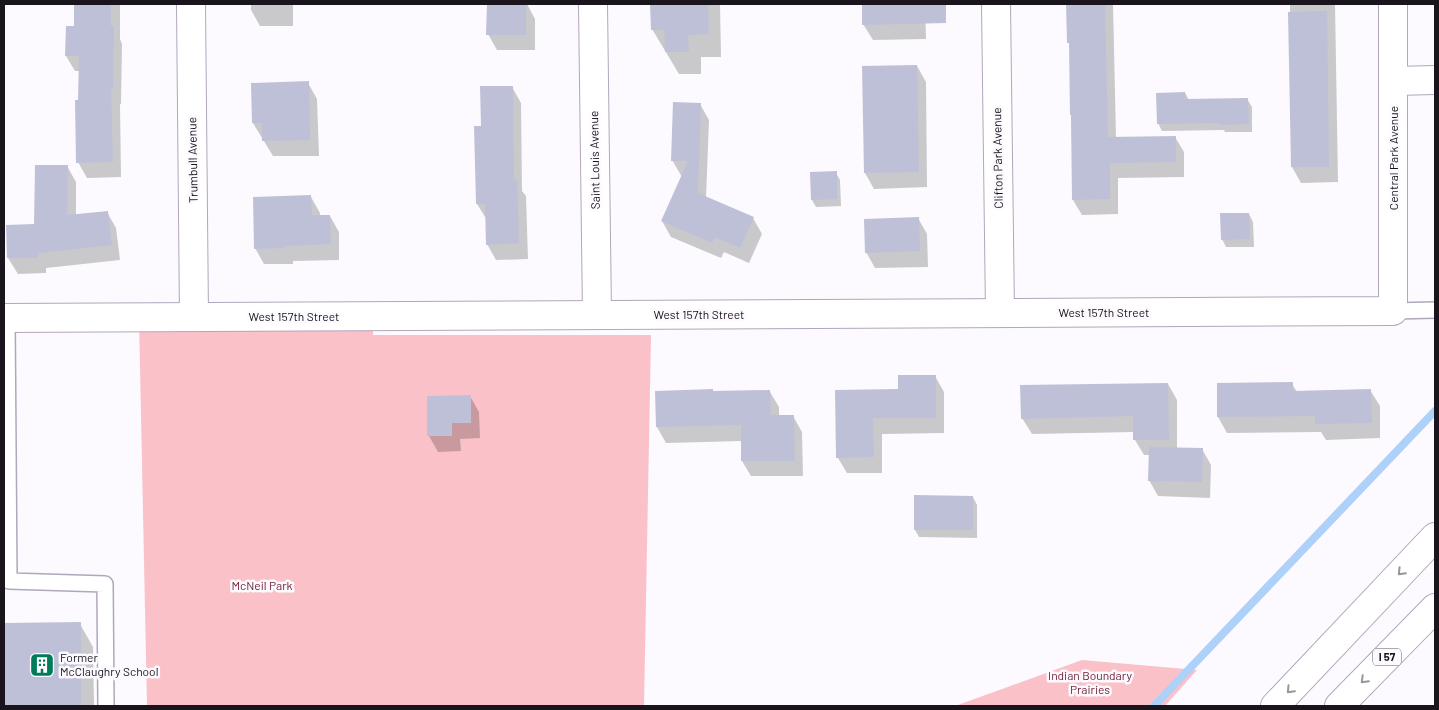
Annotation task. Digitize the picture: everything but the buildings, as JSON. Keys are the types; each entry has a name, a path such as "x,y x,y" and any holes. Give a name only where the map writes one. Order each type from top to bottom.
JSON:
{"main road":[{"name":"Trumbull Avenue","path":"191,4 194,317"},
{"name":"Saint Louis Avenue","path":"593,4 597,315"},
{"name":"Clifton Park Avenue","path":"996,4 1000,313"},
{"name":"Central Park Avenue","path":"1393,4 1393,311"},
{"path":"1394,81 1435,80"},
{"name":"West 157th Street","path":"5,318 1393,311"},
{"path":"1275,706 1435,537"},
{"name":"I 57","path":"1339,706 1435,608"}],"lane":[{"path":"1393,311 1435,310"},
{"path":"5,318 9,581 105,584 106,706"}],"green space":[{"name":"McNeil Park","path":"373,316 373,335 651,335 644,706 147,706 139,318"},
{"name":"Indian Boundary Prairies","path":"1082,660 1197,670 1165,706 955,706"}],"waterway":[{"path":"1154,706 1435,411"}],"place":[{"name":"Former McClaughry School","path":"42,665"}]}
